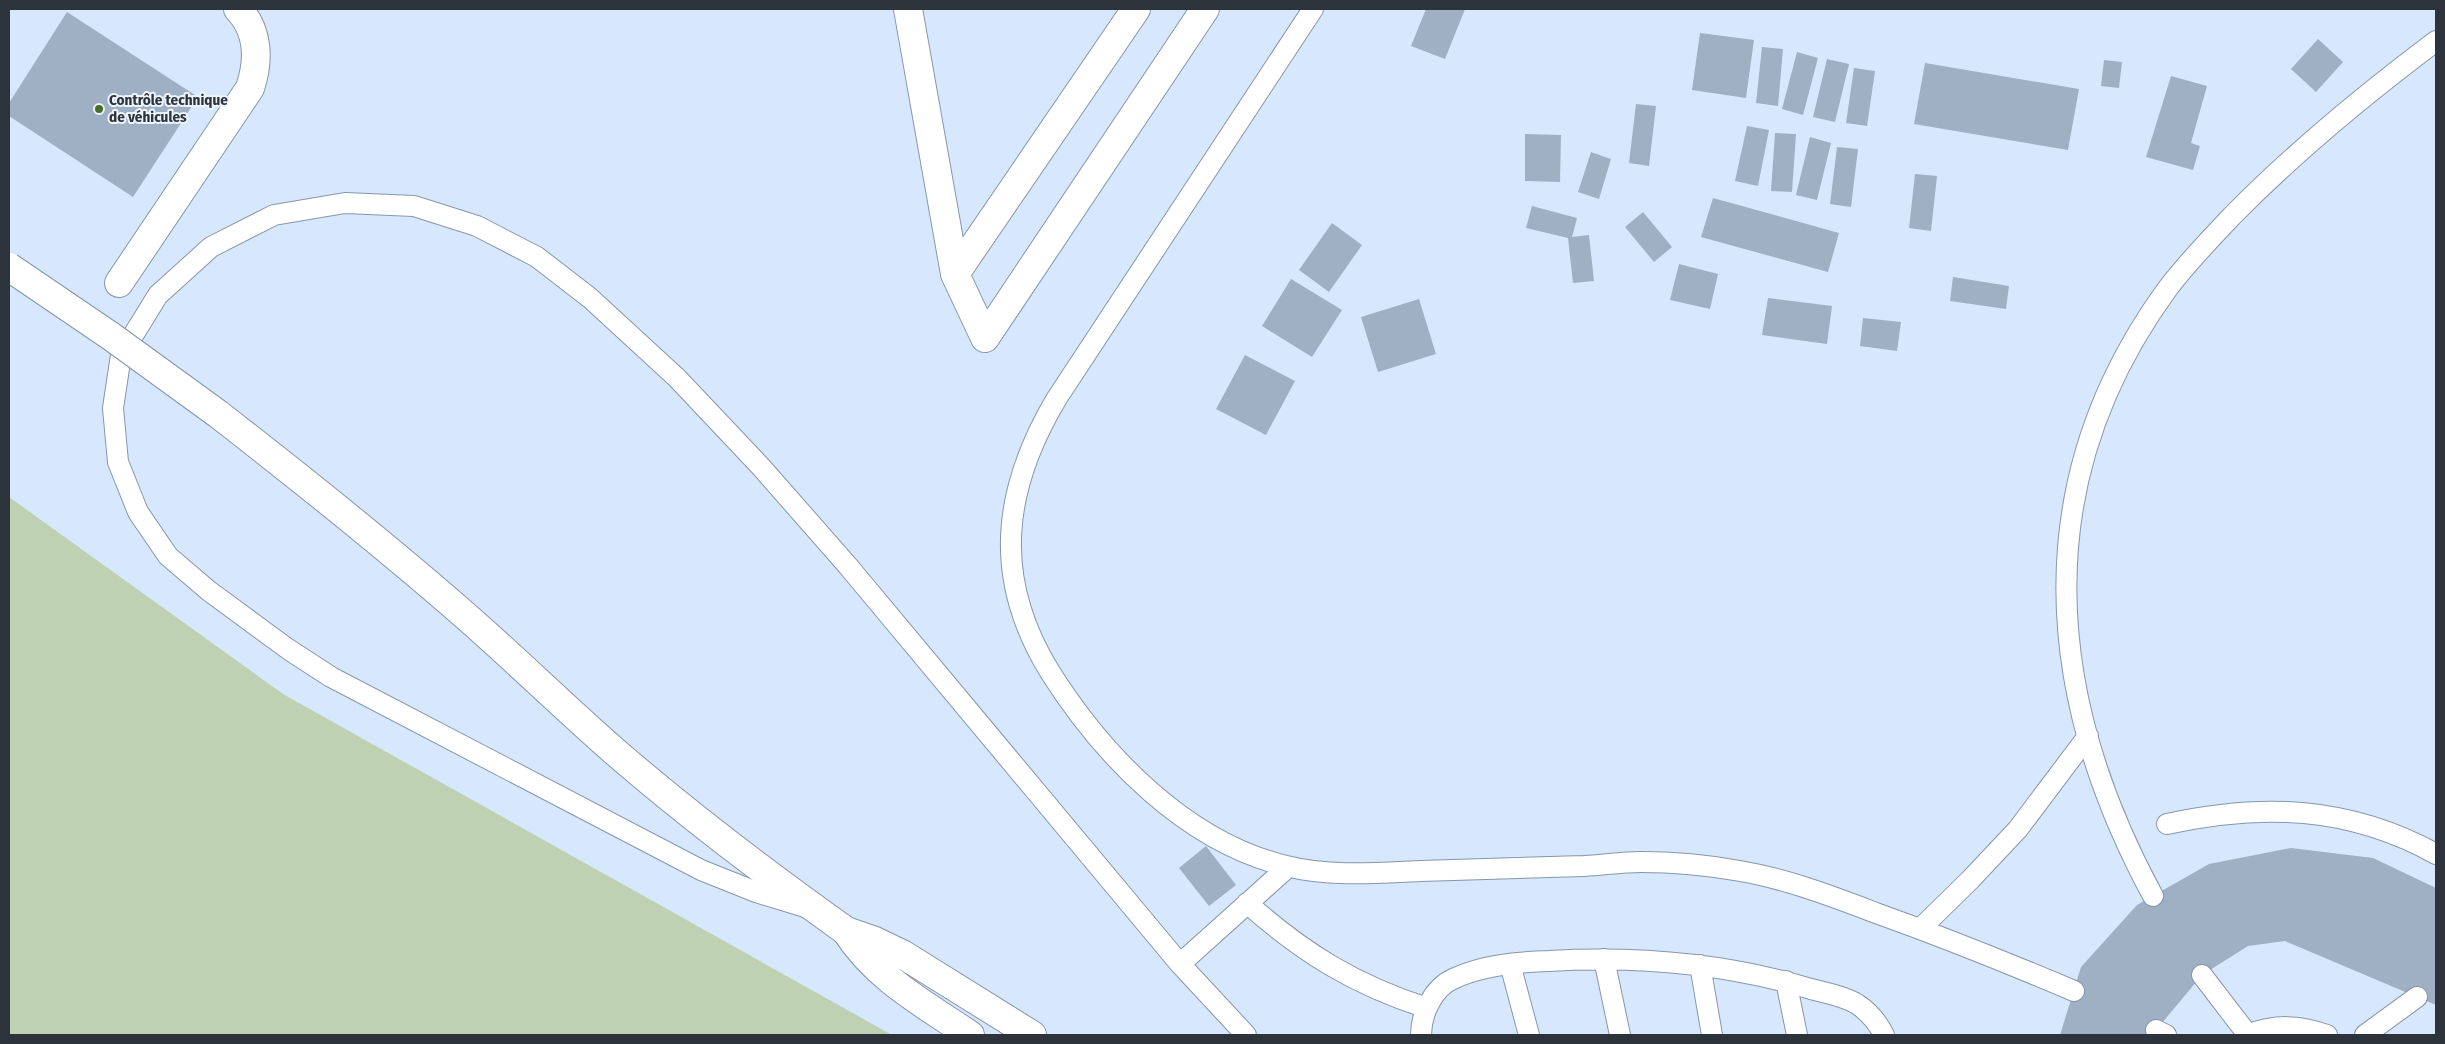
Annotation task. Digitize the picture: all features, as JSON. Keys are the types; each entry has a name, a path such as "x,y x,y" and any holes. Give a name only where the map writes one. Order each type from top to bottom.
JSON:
{"main road":[{"path":"119,283 250,88 256,70 256,51 252,32 238,9"},
{"path":"908,9 955,274 985,338 1206,9"},
{"path":"955,274 1136,9"},
{"path":"9,267 112,337 218,414 387,549 469,619 613,750 747,859 846,931 875,941 902,954 1032,1035"},
{"path":"846,931 869,963 884,976 970,1035"}],"lane":[{"path":"1313,9 1057,398 1037,430 1023,465 1014,501 1011,539 1012,569 1026,627 1058,684 1086,723 1110,751 1162,802 1190,824 1221,842 1254,857 1288,867 1354,874 1641,862 1691,864 1741,871 1791,882 1971,947 2074,991"},
{"path":"2153,896 2136,864 2108,801 2088,736 2075,682 2066,626 2065,574 2070,521 2080,470 2095,421 2115,374 2140,329 2169,287 2202,247 2302,150 2354,105 2436,41"},
{"path":"817,910 756,892 701,870 331,677 288,649 209,591 168,556 138,512 118,462 113,408 121,355 158,295 211,247 274,215 345,203 414,206 477,226 537,257 590,298 677,378 762,468 938,672 1180,964 1246,1035"},
{"path":"1920,929 1971,879 2018,828 2088,736"},
{"path":"2167,824 2209,814 2296,811 2339,818 2380,829 2436,854"},
{"path":"1180,964 1288,867"},
{"path":"1247,903 1278,931 1312,956 1341,973 1386,995 1426,1008"},
{"path":"1421,1035 1426,1008 1437,992 1451,979 1488,968 1510,964 1604,959 1660,960 1700,965 1786,982 1856,1004 1873,1016 1884,1035"},
{"path":"1604,959 1620,1035"},
{"path":"1510,964 1529,1035"},
{"path":"1700,965 1712,1035"},
{"path":"2202,975 2247,1035 2268,1028 2289,1026 2310,1029 2327,1035"},
{"path":"1786,982 1797,1035"},
{"path":"2365,1035 2417,997"}],"green space":[{"path":"9,497 283,694 892,1035 9,1035"}],"building":[{"path":"1426,9 1465,9 1445,59 1411,46"},
{"name":"Contrôle technique de véhicules","path":"67,12 198,97 133,197 9,116 9,103"},
{"path":"1700,33 1754,40 1746,98 1692,90"},
{"path":"2318,39 2343,62 2316,92 2291,69"},
{"path":"1762,47 1783,49 1778,106 1756,103"},
{"path":"1797,52 1818,58 1803,115 1782,109"},
{"path":"1827,59 1849,64 1835,122 1813,117"},
{"path":"2104,60 2122,62 2119,88 2101,86"},
{"path":"1925,63 2079,89 2068,150 1914,124"},
{"path":"1854,68 1875,71 1867,126 1846,123"},
{"path":"2171,76 2207,86 2191,143 2200,146 2193,170 2146,157"},
{"path":"1636,104 1656,106 1649,166 1629,163"},
{"path":"1747,126 1769,130 1758,186 1735,181"},
{"path":"1775,133 1796,134 1792,192 1771,191"},
{"path":"1525,134 1561,135 1560,182 1525,181"},
{"path":"1810,137 1831,143 1817,200 1796,195"},
{"path":"1837,147 1858,149 1851,207 1830,204"},
{"path":"1591,152 1611,159 1599,199 1578,192"},
{"path":"1915,174 1937,176 1931,231 1909,228"},
{"path":"1713,198 1839,233 1828,272 1701,237"},
{"path":"1532,206 1577,218 1572,237 1589,235 1594,281 1573,283 1568,238 1526,228"},
{"path":"1643,212 1672,247 1654,262 1625,227"},
{"path":"1332,223 1362,245 1329,292 1299,270"},
{"path":"1679,264 1718,274 1710,309 1670,300"},
{"path":"1953,277 2009,286 2006,309 1950,301"},
{"path":"1291,279 1342,310 1312,357 1262,326"},
{"path":"1768,298 1832,306 1827,344 1762,335"},
{"path":"1419,299 1436,354 1378,372 1361,317"},
{"path":"1863,318 1901,322 1897,351 1860,346"},
{"path":"1245,355 1295,381 1266,435 1216,409"},
{"path":"1206,846 1236,885 1209,906 1179,868"},
{"path":"2291,848 2373,858 2436,888 2436,1005 2285,941 2248,946 2202,975 2152,1035 2060,1035 2081,967 2137,905 2209,864"}],"place":[{"name":"Contrôle technique de véhicules","path":"99,109"}]}
